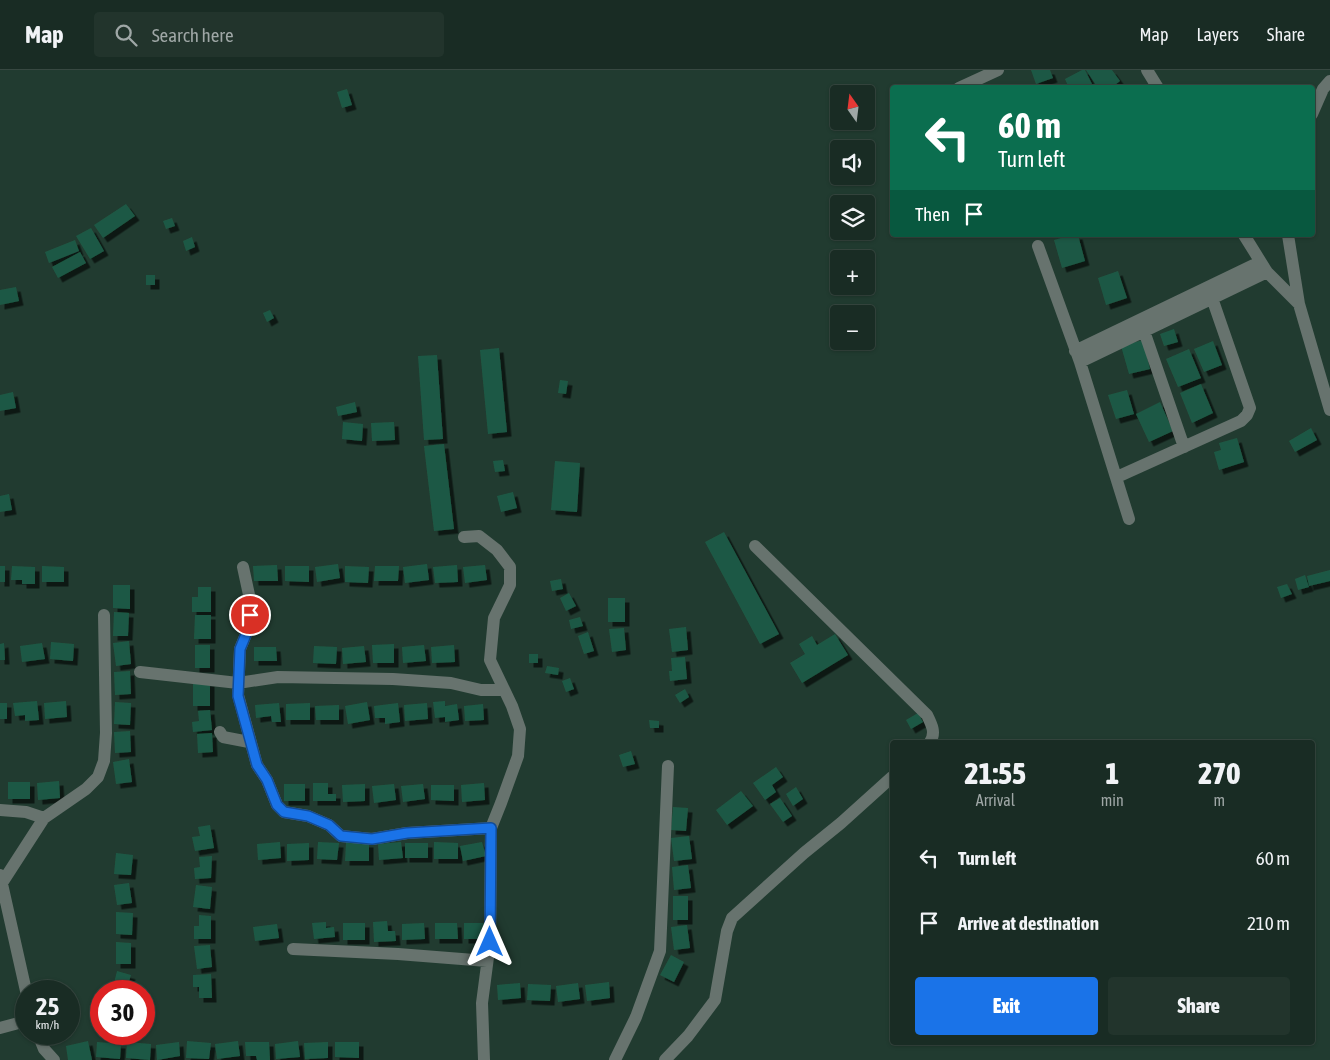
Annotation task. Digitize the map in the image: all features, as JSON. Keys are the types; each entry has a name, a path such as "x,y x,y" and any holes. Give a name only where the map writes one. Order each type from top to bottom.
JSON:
{"street":[{"path":"966,85 998,70"},
{"path":"1148,70 1154,85"},
{"path":"1315,107 1323,89 1330,81"},
{"path":"1245,237 1264,267 1299,304"},
{"path":"1288,237 1299,304 1330,410"},
{"path":"1038,246 1078,357 1129,519"},
{"path":"1078,357 1144,331 1212,298 1264,267"},
{"path":"1078,357 1264,267"},
{"path":"1117,478 1241,421 1248,415 1250,408 1212,298"},
{"path":"1144,331 1184,447"},
{"path":"464,537 479,536 497,550 510,567 510,584 494,618 490,660 512,706 520,729 518,756 502,803 491,828 490,942 482,1003 484,1060"},
{"path":"756,546 927,716 933,727 932,740"},
{"path":"243,567 252,604 249,627 240,649 238,696 249,742 257,765 267,780 277,805 284,812 308,816 329,825 341,836 372,839 407,833 491,828"},
{"path":"24,980 1,879 44,818 86,789 98,777 104,761 106,733 104,616"},
{"path":"140,672 238,683 278,678 393,679 451,683 481,690 504,690"},
{"path":"220,732 223,737 249,742"},
{"path":"615,1060 636,1017 660,951 668,766"},
{"path":"665,1060 688,1036 715,1000 727,931 732,918 890,779"},
{"path":"0,810 26,812 44,818"},
{"path":"293,949 398,954 486,962"},
{"path":"0,1028 15,1024"},
{"path":"43,1045 54,1060"}],"building":[{"path":"1031,70 1050,70 1053,78 1036,84"},
{"path":"1085,70 1092,85 1068,85 1065,79"},
{"path":"1086,70 1112,70 1120,81 1115,85 1096,85"},
{"path":"347,89 352,105 342,108 337,92"},
{"path":"126,204 135,216 103,238 94,225"},
{"path":"172,218 175,226 166,229 163,221"},
{"path":"91,228 104,251 90,259 76,236"},
{"path":"192,237 195,247 186,251 183,241"},
{"path":"1065,237 1079,237 1085,261 1062,268 1054,240"},
{"path":"75,240 79,251 49,263 45,252"},
{"path":"80,252 86,263 58,278 52,267"},
{"path":"1118,271 1127,298 1106,305 1098,278"},
{"path":"146,275 155,275 155,285 146,285"},
{"path":"16,287 19,301 0,305 0,290"},
{"path":"270,310 274,318 267,322 263,313"},
{"path":"1174,329 1178,342 1164,346 1160,334"},
{"path":"1143,340 1150,369 1129,374 1121,346"},
{"path":"1213,341 1222,365 1204,372 1194,349"},
{"path":"499,348 507,432 488,434 480,350"},
{"path":"1189,349 1201,378 1178,387 1166,359"},
{"path":"437,355 443,439 424,440 418,356"},
{"path":"560,380 568,381 566,394 558,393"},
{"path":"1201,384 1213,413 1192,423 1180,393"},
{"path":"1127,390 1134,414 1116,419 1108,395"},
{"path":"13,392 16,408 0,411 0,395"},
{"path":"355,402 357,412 338,416 336,407"},
{"path":"1160,402 1173,431 1149,442 1136,414"},
{"path":"343,422 363,424 362,441 342,439"},
{"path":"394,422 395,440 372,441 371,423"},
{"path":"1311,428 1317,440 1295,452 1289,441"},
{"path":"1237,438 1244,462 1219,470 1214,452 1221,450 1219,443"},
{"path":"444,444 454,529 434,531 424,446"},
{"path":"503,460 505,471 495,472 493,461"},
{"path":"555,461 580,463 577,512 551,510"},
{"path":"513,492 517,508 501,512 497,496"},
{"path":"9,494 12,510 0,512 0,496"},
{"path":"724,532 779,634 760,644 705,542"},
{"path":"338,564 340,578 317,582 315,567"},
{"path":"427,564 429,580 405,583 403,567"},
{"path":"277,565 278,581 254,581 253,566"},
{"path":"457,565 458,582 435,583 433,567"},
{"path":"485,565 487,580 465,583 463,567"},
{"path":"0,566 5,566 5,582 0,582"},
{"path":"12,566 35,567 35,584 22,584 22,580 11,580"},
{"path":"42,566 64,567 64,582 42,582"},
{"path":"285,566 309,566 309,582 285,581"},
{"path":"345,566 369,567 368,583 345,582"},
{"path":"375,566 399,566 398,581 374,581"},
{"path":"1330,570 1330,581 1309,586 1307,576"},
{"path":"1305,575 1309,587 1298,590 1295,579"},
{"path":"561,579 563,589 552,591 550,581"},
{"path":"1287,584 1292,594 1281,598 1277,587"},
{"path":"113,585 130,585 130,609 113,608"},
{"path":"198,587 211,587 211,612 192,612 192,597 198,597"},
{"path":"569,593 576,606 566,611 560,598"},
{"path":"608,598 625,598 625,622 608,622"},
{"path":"114,612 129,613 128,636 113,636"},
{"path":"195,615 211,615 211,639 194,639"},
{"path":"580,617 583,626 571,629 569,620"},
{"path":"686,627 688,650 672,652 669,629"},
{"path":"624,628 626,650 612,652 609,629"},
{"path":"588,632 594,651 584,654 578,636"},
{"path":"835,634 848,655 802,683 790,663 805,654 799,644 812,636 817,645"},
{"path":"129,641 131,664 116,666 113,643"},
{"path":"51,642 74,644 73,661 50,659"},
{"path":"4,643 5,660 0,660 0,644"},
{"path":"42,643 45,659 22,662 20,646"},
{"path":"394,644 394,663 373,663 372,645"},
{"path":"195,645 210,645 210,668 195,668"},
{"path":"424,645 426,661 403,663 402,647"},
{"path":"454,645 455,662 432,663 431,647"},
{"path":"314,646 337,647 336,664 313,663"},
{"path":"364,646 366,662 343,664 342,648"},
{"path":"254,647 276,647 277,661 254,661"},
{"path":"529,654 538,654 538,663 529,663"},
{"path":"685,657 687,679 670,681 669,671 672,671 671,658"},
{"path":"547,666 559,668 558,675 545,673"},
{"path":"130,671 131,694 115,695 114,672"},
{"path":"570,678 574,689 566,692 562,681"},
{"path":"193,682 210,682 210,706 193,706"},
{"path":"685,689 689,697 680,703 675,695"},
{"path":"37,701 39,720 25,721 25,715 15,716 13,703"},
{"path":"66,701 67,717 45,719 44,703"},
{"path":"445,701 445,706 457,704 459,720 445,722 445,717 435,718 433,702"},
{"path":"115,702 131,703 130,725 114,724"},
{"path":"367,702 370,720 348,724 345,706"},
{"path":"0,703 7,703 7,719 0,719"},
{"path":"279,703 281,722 272,722 271,716 256,718 255,705"},
{"path":"310,703 310,720 286,720 286,704"},
{"path":"398,703 400,722 385,724 385,718 375,718 374,706"},
{"path":"427,703 428,719 405,721 404,705"},
{"path":"483,704 484,720 465,721 464,706"},
{"path":"339,705 339,720 316,720 315,706"},
{"path":"210,710 212,730 193,732 192,722 199,721 198,711"},
{"path":"918,713 923,722 911,729 906,720"},
{"path":"649,720 659,721 659,728 650,728"},
{"path":"130,731 131,752 115,753 114,732"},
{"path":"212,733 213,752 198,753 197,734"},
{"path":"631,751 635,764 623,767 619,755"},
{"path":"129,759 132,782 116,784 113,762"},
{"path":"776,767 783,777 772,785 776,792 765,800 753,783"},
{"path":"59,781 60,798 38,800 37,783"},
{"path":"8,782 30,782 30,799 8,799"},
{"path":"313,783 328,783 328,794 336,794 336,801 313,801"},
{"path":"484,783 485,800 462,802 461,785"},
{"path":"284,784 305,784 305,801 284,801"},
{"path":"365,784 365,801 343,802 342,785"},
{"path":"394,784 396,800 374,803 372,786"},
{"path":"423,784 425,799 403,802 401,786"},
{"path":"431,785 454,785 454,801 431,800"},
{"path":"796,787 803,799 793,806 786,794"},
{"path":"741,791 753,806 727,825 716,810"},
{"path":"780,798 792,816 783,822 770,804"},
{"path":"673,807 688,808 686,831 671,830"},
{"path":"210,825 214,848 195,851 192,837 200,836 198,827"},
{"path":"689,836 692,859 674,861 671,838"},
{"path":"280,842 281,858 258,860 257,844"},
{"path":"318,842 339,843 337,860 317,859"},
{"path":"346,842 369,843 369,861 345,861"},
{"path":"401,842 403,858 379,860 378,844"},
{"path":"434,842 458,843 458,859 434,859"},
{"path":"482,842 486,856 463,861 460,846"},
{"path":"309,843 309,860 287,861 287,844"},
{"path":"405,843 428,843 428,858 405,858"},
{"path":"116,853 133,855 131,875 114,874"},
{"path":"212,856 211,878 195,879 194,868 200,867 199,857"},
{"path":"688,865 691,888 674,890 672,867"},
{"path":"129,883 132,903 117,905 114,885"},
{"path":"196,885 212,887 210,909 193,907"},
{"path":"673,896 688,896 688,920 673,920"},
{"path":"116,912 133,913 132,935 116,934"},
{"path":"199,915 211,916 211,939 194,939 194,926 199,926"},
{"path":"387,921 388,931 395,931 396,941 374,942 373,922"},
{"path":"326,922 326,928 334,927 335,937 314,939 312,923"},
{"path":"343,923 365,923 365,940 343,940"},
{"path":"424,923 425,939 402,940 402,924"},
{"path":"435,923 457,923 458,939 435,939"},
{"path":"464,923 487,923 487,939 464,939"},
{"path":"277,924 279,938 255,941 253,927"},
{"path":"687,925 690,948 674,950 671,927"},
{"path":"116,942 131,943 131,964 116,964"},
{"path":"210,945 212,967 197,969 194,946"},
{"path":"671,955 684,962 674,982 660,975"},
{"path":"117,971 131,975 129,980 115,980"},
{"path":"211,974 212,998 199,998 199,987 193,987 193,975"},
{"path":"609,982 610,998 587,1001 585,985"},
{"path":"520,983 521,998 498,1000 497,985"},
{"path":"578,983 580,999 558,1002 556,986"},
{"path":"528,984 551,985 550,1001 527,1000"},
{"path":"88,1041 92,1060 68,1060 66,1046 80,1045 80,1043"},
{"path":"187,1041 211,1043 209,1059 186,1058"},
{"path":"238,1041 240,1056 217,1059 215,1044"},
{"path":"298,1041 300,1057 276,1059 275,1044"},
{"path":"179,1042 180,1056 157,1060 156,1045"},
{"path":"245,1042 269,1042 270,1060 257,1060 256,1056 246,1056"},
{"path":"328,1042 328,1058 305,1059 304,1043"},
{"path":"335,1042 359,1042 359,1058 335,1057"},
{"path":"97,1045 121,1045 120,1059 96,1057"},
{"path":"127,1045 151,1045 150,1060 126,1058"}],"route":[{"path":"250,615 249,627 240,649 238,696 249,742 257,765 267,780 277,805 284,812 308,816 329,825 341,836 372,839 407,833 491,828 490,942"}]}
